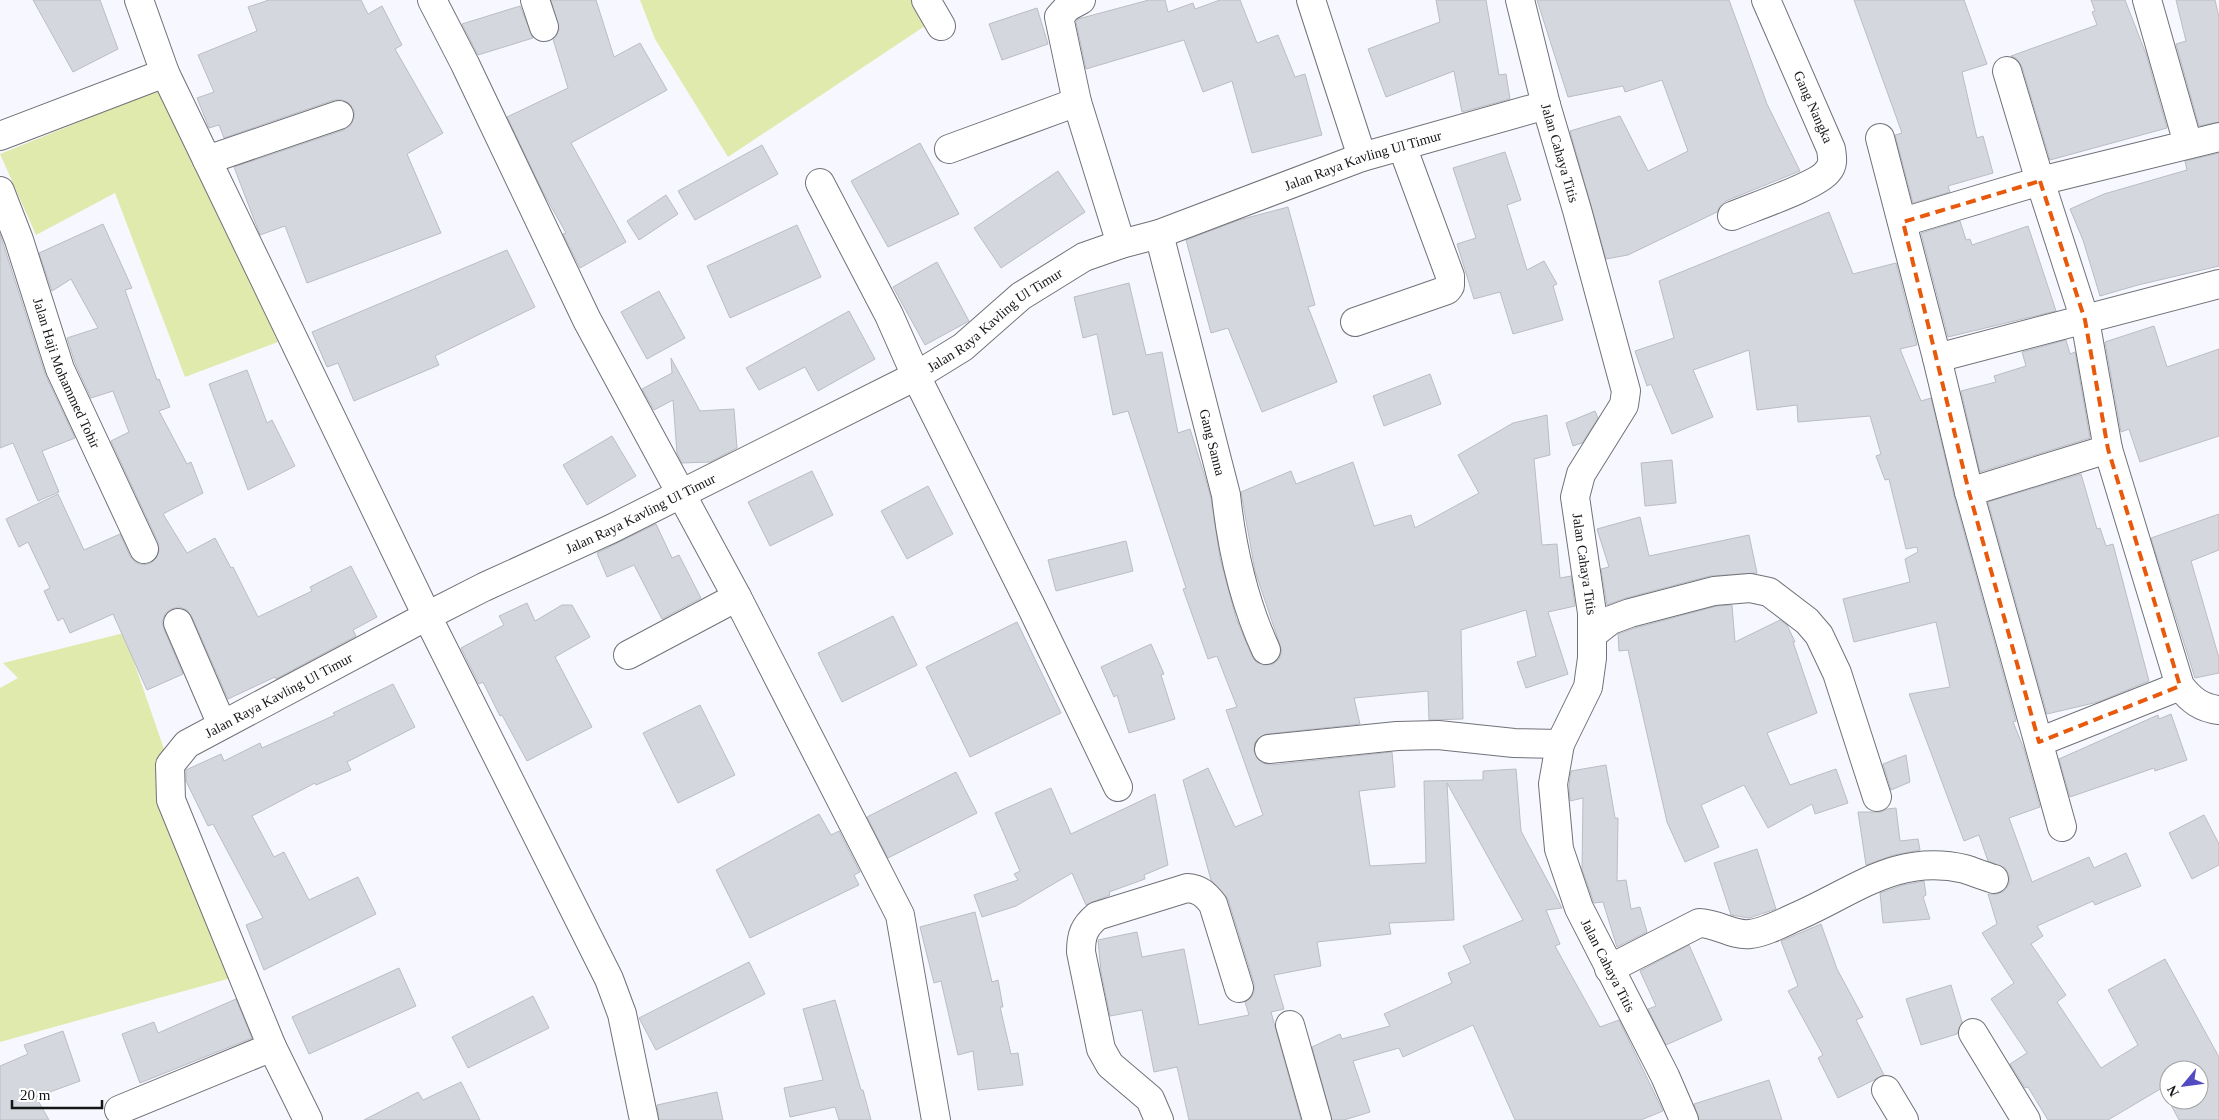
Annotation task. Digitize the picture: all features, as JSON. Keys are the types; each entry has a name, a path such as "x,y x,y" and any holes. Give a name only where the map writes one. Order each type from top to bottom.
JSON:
{"street":[{"path":"139,0 165,73 427,616 609,979 622,1014 644,1120"},
{"path":"432,0 466,64 587,320 737,597 900,915 936,1120"},
{"path":"535,0 544,27"},
{"path":"926,0 941,26"},
{"path":"1081,0 1068,7 1059,17 1077,102 1121,244"},
{"path":"1312,0 1362,157"},
{"name":"Jalan Cahaya Titis","path":"1520,0 1546,105 1577,210 1626,391 1624,405 1581,474 1575,497 1594,634 1588,687 1560,744 1553,784 1559,849 1580,908 1609,969 1665,1076 1684,1120"},
{"name":"Gang Nangka","path":"1732,216 1814,182 1828,173 1833,163 1831,149 1766,0"},
{"path":"2147,0 2188,144"},
{"path":"2007,71 2040,182 2085,320 2108,449 2180,686 2191,699 2207,708 2219,710"},
{"path":"0,136 165,73"},
{"path":"949,150 1077,102"},
{"name":"Jalan Raya Kavling Ul Timur","path":"308,1120 272,1047 171,800 170,765 187,744 484,587 611,529 679,493 916,376 963,347 1021,296 1084,257 1121,244 1159,234 1362,157 1546,105"},
{"path":"207,160 339,115"},
{"path":"1902,222 2040,182 2219,137"},
{"path":"1880,138 1937,358 1969,492 2062,827"},
{"path":"1355,322 1447,290 1450,286 1450,276 1402,146"},
{"path":"820,183 889,315 916,376 1031,606 1118,787"},
{"name":"Jalan Haji Mohammed Tohir","path":"0,190 19,240 60,369 144,549"},
{"name":"Gang Sanna","path":"1159,234 1226,495 1230,536 1239,575 1252,617 1266,650"},
{"path":"1937,358 2219,284"},
{"path":"1969,492 2108,449"},
{"path":"1594,634 1611,620 1630,613 1714,591 1750,588 1770,592 1807,621 1819,634 1837,673 1877,797"},
{"path":"628,655 737,597"},
{"path":"178,623 222,725"},
{"path":"2039,742 2180,686"},
{"path":"1269,749 1397,736 1438,735 1560,744"},
{"path":"1609,969 1699,923 1709,923 1735,933 1750,934 1767,930 1831,901 1882,874 1915,866 1939,865 1965,869 1994,880"},
{"path":"1159,1120 1150,1099 1110,1065 1101,1049 1081,952 1081,936 1088,924 1097,916 1188,888 1197,889 1206,895 1213,904 1239,988"},
{"path":"1290,1025 1316,1120"},
{"path":"1974,1033 2026,1120"},
{"path":"120,1110 272,1047"},
{"path":"1886,1090 1904,1120"}],"highlighted area":[{"path":"2040,181 2085,320 2108,449 2180,686 2039,742 1969,492 1903,222"}],"green space":[{"path":"640,0 925,0 934,20 728,157 655,39"},
{"path":"168,86 278,342 185,377 115,193 36,235 0,154"},
{"path":"124,633 242,975 0,1042 0,688 18,678 3,663"}],"building":[{"path":"33,0 100,0 118,49 73,72"},
{"path":"269,0 361,0 368,14 382,6 402,45 395,49 443,133 407,154 441,233 307,283 285,226 260,235 234,167 344,130 351,125 354,118 354,110 349,103 342,100 334,100 224,138 219,125 209,128 197,98 214,92 198,55 257,31 248,7"},
{"path":"551,0 596,0 614,57 640,43 667,90 571,143 626,242 580,268 563,234 566,233 543,192 507,117 568,88 553,39 559,30"},
{"path":"1149,0 1165,0 1168,12 1193,3 1195,9 1220,0 1240,0 1257,43 1278,35 1295,77 1305,74 1322,135 1252,153 1232,81 1203,92 1184,40 1086,69 1076,22 1078,19"},
{"path":"1436,0 1486,0 1499,75 1506,74 1510,99 1462,112 1454,71 1386,97 1368,49 1440,22"},
{"path":"1537,0 1729,0 1767,104 1800,171 1726,201 1717,212 1628,255 1606,259 1570,131 1620,116 1648,171 1688,151 1662,80 1625,92 1623,86 1568,97"},
{"path":"1854,0 1964,0 1987,64 1962,72 1977,138 1983,136 1993,173 1948,186 1950,192 1913,203 1895,135 1902,133"},
{"path":"2091,0 2125,0 2146,54 2167,128 2050,160 2022,67 2017,59 2011,56 2097,25 2092,12 2095,11"},
{"path":"2176,0 2215,0 2219,17 2219,122 2199,126 2176,44 2186,41"},
{"path":"520,6 533,38 478,55 462,24"},
{"path":"1037,8 1048,44 1002,60 989,24"},
{"path":"920,143 959,214 888,247 851,181"},
{"path":"762,145 778,174 695,220 678,191"},
{"path":"1505,152 1521,200 1507,205 1527,270 1544,261 1557,284 1553,286 1563,320 1513,334 1500,292 1474,299 1457,244 1476,238 1453,168"},
{"path":"2219,153 2219,266 2100,296 2083,240 2070,209 2104,194 2187,170 2185,161"},
{"path":"1058,171 1085,212 1001,268 974,228"},
{"path":"666,195 678,214 639,240 627,221"},
{"path":"1288,207 1315,305 1308,307 1337,382 1262,412 1228,328 1211,333 1186,240 1239,220"},
{"path":"1829,212 1853,274 1896,263 1917,345 1900,349 1921,401 1931,398 1954,496 2016,721 2013,722 2024,749 2040,807 2009,818 2032,882 2089,857 2094,868 2126,853 2141,886 2095,905 2093,901 2037,926 2043,936 2031,944 2066,995 2057,1002 2101,1068 2138,1045 2108,990 2165,959 2219,1057 2219,1120 2179,1120 2174,1110 2209,1110 2209,1060 2159,1060 2159,1090 2108,1120 2048,1120 2028,1087 2025,1088 2010,1064 2027,1053 1991,999 2014,983 1982,933 1997,924 1988,894 1997,894 2004,891 2009,884 2009,875 2005,868 1988,861 1979,835 1964,841 1909,694 1950,687 1936,622 1854,642 1843,599 1910,582 1905,559 1918,552 1917,547 1906,549 1889,479 1885,480 1876,456 1881,454 1870,416 1798,422 1797,405 1757,410 1749,350 1693,370 1713,417 1672,434 1651,384 1647,386 1635,351 1674,338 1659,281"},
{"path":"1960,221 1966,240 1970,239 1972,245 2028,226 2056,311 1948,337 1921,233"},
{"path":"103,224 132,288 125,290 157,380 159,379 170,407 159,411 187,464 191,462 203,493 163,514 187,553 215,538 231,568 233,567 258,617 312,591 310,587 351,566 377,617 353,630 356,636 276,679 275,677 228,699 192,617 187,610 179,607 171,609 165,614 162,622 183,674 147,690 113,614 70,633 63,618 58,621 44,591 50,588 28,542 19,547 6,519 58,494 84,550 120,534 130,556 135,562 143,565 151,563 159,551 158,542 111,441 129,432 113,391 91,398 75,363 67,338 98,328 71,279 52,291 39,253"},
{"path":"797,225 821,277 730,318 707,266"},
{"path":"0,234 45,374 75,438 42,451 59,492 38,501 13,443 0,448"},
{"path":"507,250 535,307 435,356 439,365 354,401 338,363 327,367 312,332"},
{"path":"937,262 969,321 925,345 893,287"},
{"path":"1129,283 1146,355 1162,352 1178,433 1190,429 1211,498 1220,558 1236,618 1252,656 1256,662 1264,665 1273,664 1279,659 1282,651 1255,571 1241,492 1291,471 1296,484 1353,462 1374,526 1411,515 1415,528 1479,493 1458,455 1513,423 1547,415 1550,455 1534,459 1542,545 1557,544 1560,578 1571,576 1575,606 1548,612 1568,674 1526,688 1517,662 1536,656 1526,610 1461,630 1463,719 1429,720 1428,691 1354,698 1360,724 1267,734 1255,742 1254,751 1262,763 1271,765 1392,752 1395,787 1359,791 1370,866 1426,863 1424,781 1483,780 1483,771 1516,769 1521,831 1562,908 1546,910 1560,944 1555,946 1600,1027 1619,1020 1663,1111 1641,1120 1515,1120 1473,1025 1403,1057 1399,1048 1353,1061 1370,1112 1344,1120 1332,1120 1312,1047 1340,1034 1342,1039 1390,1026 1384,1014 1452,983 1448,973 1471,963 1463,946 1523,920 1447,783 1454,920 1389,923 1391,934 1317,942 1321,966 1274,975 1284,1009 1271,1012 1301,1120 1189,1120 1177,1067 1154,1072 1142,1010 1110,1016 1101,972 1098,940 1137,932 1142,957 1184,949 1199,1025 1249,1015 1245,1002 1251,998 1254,992 1254,983 1228,899 1211,880 1183,780 1208,768 1235,827 1263,815 1226,710 1237,707 1217,656 1208,659 1183,589 1186,588 1128,411 1113,415 1097,334 1083,338 1074,297"},
{"path":"659,291 685,338 647,359 621,312"},
{"path":"849,311 875,359 818,391 805,367 759,390 746,368"},
{"path":"2154,326 2167,367 2219,349 2219,436 2140,462 2129,429 2121,432 2105,342"},
{"path":"2066,340 2070,354 2075,352 2090,438 1980,472 1961,391 1996,382 1994,376 2026,366 2022,352"},
{"path":"671,358 700,411 734,409 737,448 710,462 682,463 677,453 673,400 654,410 642,389 672,373"},
{"path":"247,370 267,423 272,420 295,466 248,490 209,384"},
{"path":"1430,374 1441,404 1384,426 1373,396"},
{"path":"1595,411 1598,418 1582,443 1573,446 1566,423"},
{"path":"612,436 636,476 587,505 563,465"},
{"path":"1672,460 1676,503 1645,506 1641,463"},
{"path":"812,471 833,515 770,546 748,502"},
{"path":"2081,474 2097,529 2100,528 2106,546 2113,544 2149,681 2098,702 2047,714 1988,502"},
{"path":"928,486 953,534 907,559 881,511"},
{"path":"2219,514 2219,550 2191,561 2219,658 2219,673 2195,678 2151,538"},
{"path":"1640,517 1649,556 1749,535 1757,573 1710,576 1626,598 1607,605 1601,569 1609,567 1597,529"},
{"path":"656,524 672,558 679,555 701,598 662,619 634,565 607,577 597,553"},
{"path":"1126,541 1133,571 1056,591 1048,560"},
{"path":"527,603 535,621 562,605 572,605 590,637 555,657 592,727 527,761 502,715 500,716 483,682 479,684 461,648 504,625 499,616"},
{"path":"1732,605 1735,642 1780,620 1787,625 1795,642 1793,642 1817,713 1767,733 1790,785 1836,769 1848,803 1815,814 1812,804 1768,828 1744,785 1701,805 1719,847 1685,862 1667,822 1628,650 1619,651 1618,634 1717,606"},
{"path":"893,616 917,665 842,702 818,653"},
{"path":"1017,622 1061,713 970,757 926,667"},
{"path":"1151,644 1164,674 1161,675 1175,719 1129,733 1117,695 1114,697 1101,667"},
{"path":"393,684 415,727 347,762 351,770 316,785 315,783 252,816 274,857 284,852 309,900 358,877 376,914 264,970 246,925 263,918 213,824 208,826 186,781 186,770 221,754 224,761 260,743 262,748 335,715 333,713"},
{"path":"700,705 735,775 678,803 643,733"},
{"path":"2171,714 2187,760 2155,771 2154,768 2070,797 2059,759 2158,715 2159,719"},
{"path":"1906,755 1910,782 1891,790 1883,764"},
{"path":"1606,765 1615,818 1618,818 1617,881 1626,880 1631,909 1640,907 1647,932 1617,947 1603,902 1594,903 1582,869 1583,798 1570,801 1569,785 1571,771"},
{"path":"956,772 977,813 888,858 867,817"},
{"path":"1051,788 1071,834 1155,794 1168,865 1144,875 1145,879 1109,892 1110,895 1086,905 1072,873 1016,906 982,917 974,895 1018,880 1014,874 1020,871 995,813"},
{"path":"1896,808 1900,841 1918,839 1920,850 1894,855 1866,865 1858,812 1881,812"},
{"path":"819,814 831,835 839,831 860,872 854,875 859,885 750,938 716,870"},
{"path":"2204,815 2219,844 2219,865 2192,879 2169,833"},
{"path":"1757,849 1776,909 1749,918 1731,915 1714,863"},
{"path":"1924,881 1926,895 1923,897 1930,919 1883,923 1880,893 1903,885"},
{"path":"975,912 992,982 998,980 1003,1007 1000,1007 1011,1054 1018,1053 1023,1085 978,1090 973,1051 958,1055 941,981 934,983 920,927"},
{"path":"1821,924 1837,969 1863,1017 1856,1020 1884,1075 1838,1098 1818,1058 1823,1055 1788,991 1798,986 1781,941"},
{"path":"1689,945 1722,1020 1666,1045 1648,1009 1656,1006 1640,971"},
{"path":"749,962 765,994 656,1050 639,1018"},
{"path":"399,968 416,1006 309,1054 292,1017"},
{"path":"1951,985 1962,1022 1957,1034 1921,1045 1906,999"},
{"path":"533,996 549,1028 468,1068 452,1037"},
{"path":"236,999 252,1038 140,1083 122,1034 154,1022 158,1033"},
{"path":"835,1000 871,1120 839,1120 835,1107 790,1117 784,1088 823,1080 803,1009"},
{"path":"63,1031 80,1081 36,1097 49,1120 0,1120 0,1066 28,1054 24,1045"},
{"path":"1769,1080 1782,1120 1699,1120 1694,1104"},
{"path":"461,1082 480,1120 364,1120 418,1092 423,1100"},
{"path":"717,1092 723,1120 659,1120 657,1105"}]}
